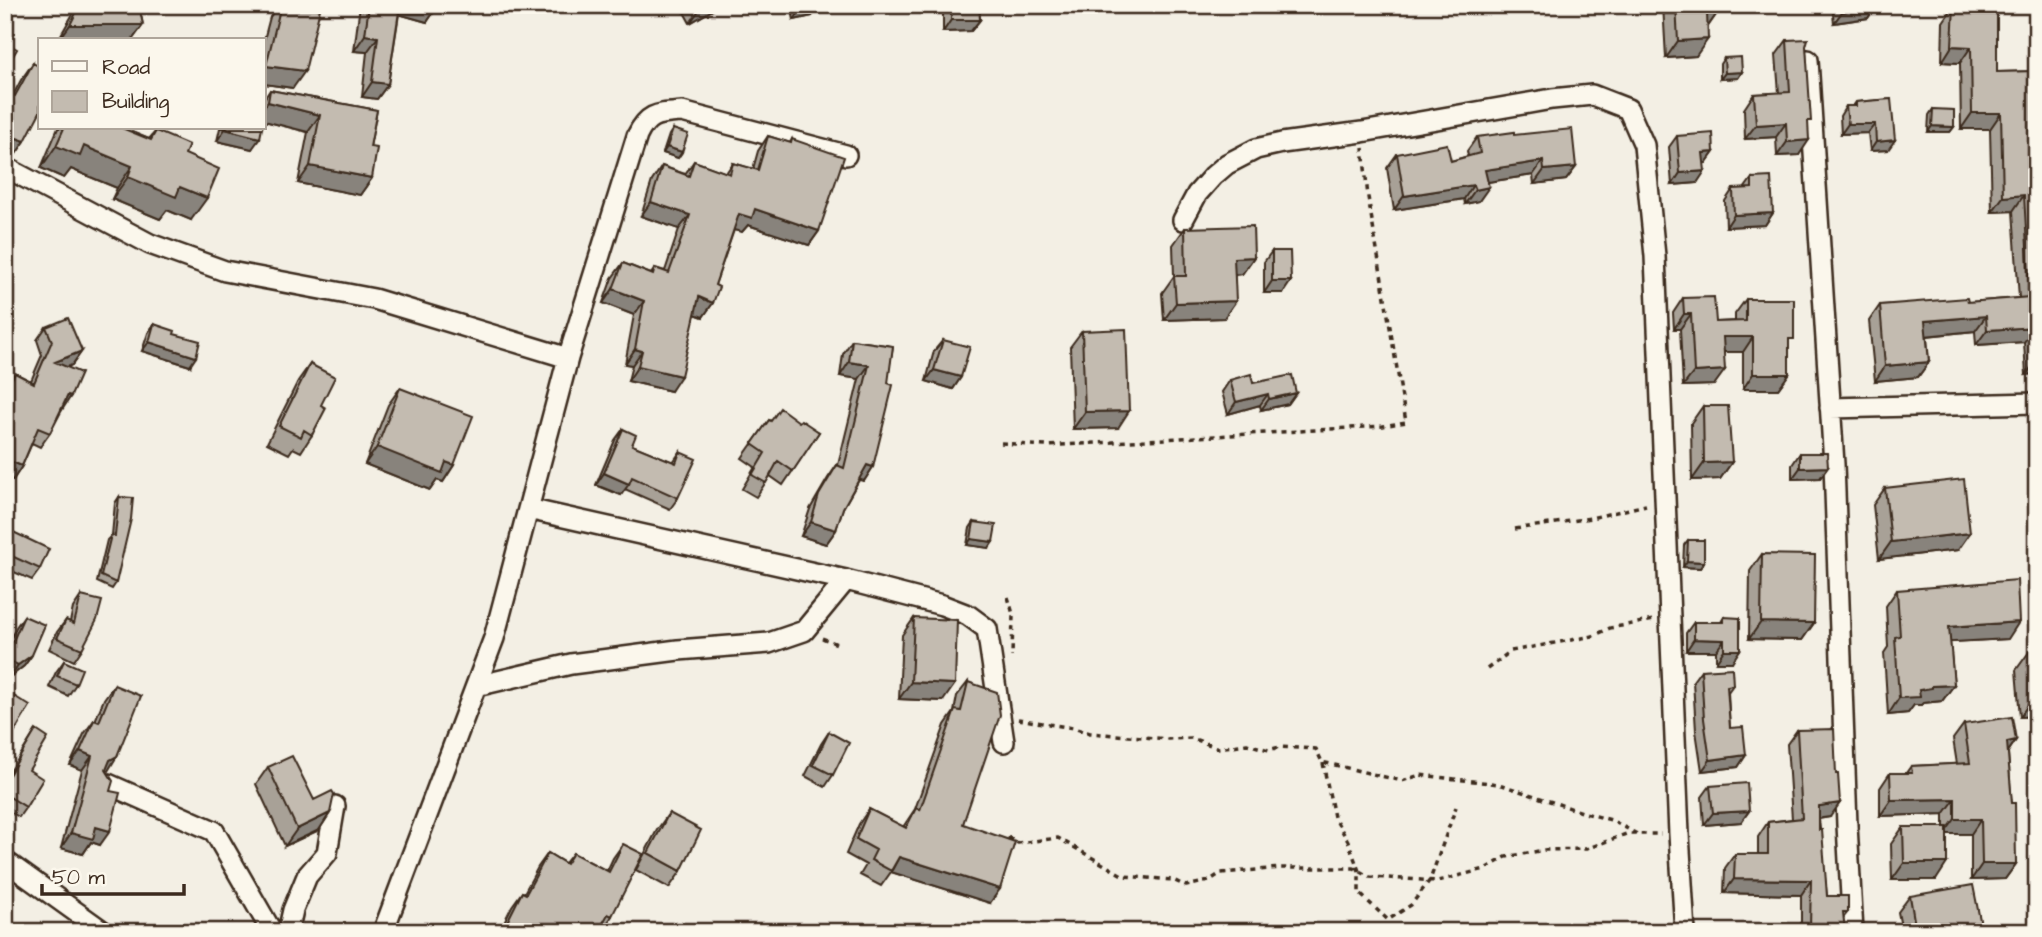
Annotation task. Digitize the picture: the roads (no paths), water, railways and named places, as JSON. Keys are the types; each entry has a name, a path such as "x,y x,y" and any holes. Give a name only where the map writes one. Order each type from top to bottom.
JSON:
{"street":[{"path":"1808,60 1830,408 1853,932"},
{"path":"1183,220 1197,194 1213,176 1227,164 1256,149 1308,138 1362,132 1552,99 1592,95 1628,109 1644,145 1655,256 1678,834 1685,932"},
{"path":"383,932 494,638 568,358 637,136 645,120 658,114 682,112 846,155"},
{"path":"5,167 150,244 225,271 374,299 568,358"},
{"path":"1830,408 2037,403"},
{"path":"528,509 846,580 942,605 968,615 987,629 1004,742"},
{"path":"476,686 571,664 678,650 769,643 804,631 846,580"},
{"path":"108,784 214,831 272,932"},
{"path":"288,932 293,910 307,876 327,853 335,806"},
{"path":"5,861 104,932"}]}
